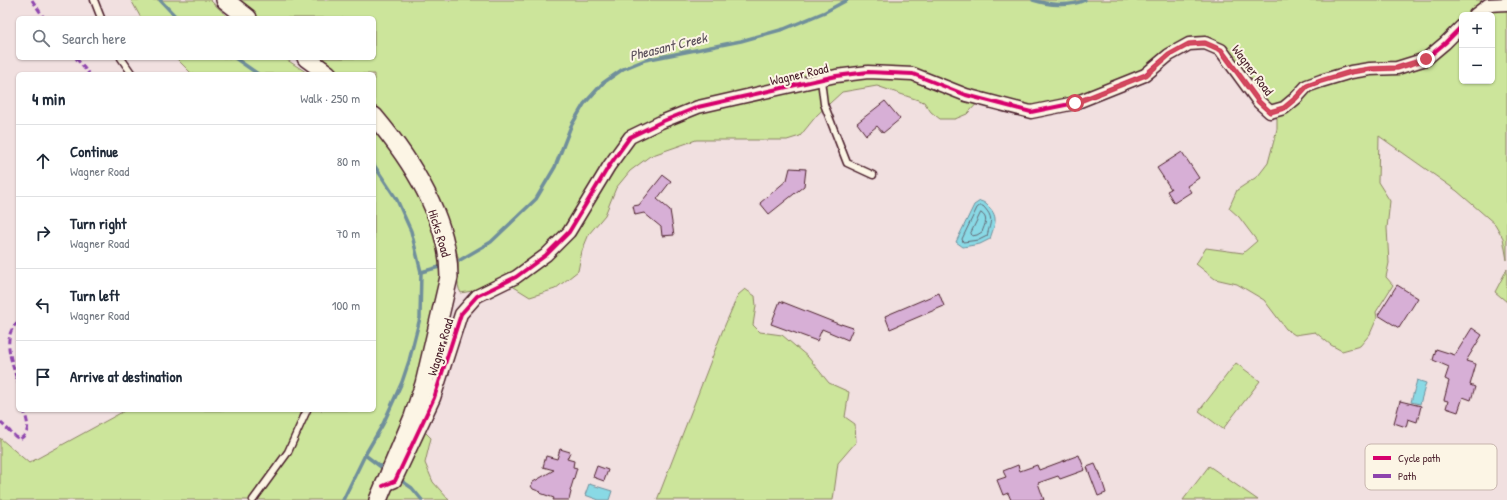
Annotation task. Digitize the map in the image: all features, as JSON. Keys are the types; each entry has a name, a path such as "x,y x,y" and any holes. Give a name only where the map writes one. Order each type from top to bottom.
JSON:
{"street":[{"path":"225,0 245,16"},
{"path":"1478,12 1488,5 1507,4"},
{"name":"Wagner Road","path":"381,493 395,481 434,398 460,314 477,296 516,277 546,255 569,232 609,166 630,137 661,122 698,108 836,76 868,72 912,74 966,95 1031,112 1075,103 1146,75 1169,55 1189,44 1205,43 1221,50 1259,102 1270,112 1284,108 1307,86 1321,81 1351,72 1370,69 1397,68 1426,59 1459,29"},
{"path":"309,60 325,72"},
{"name":"Hicks Road","path":"376,119 400,149 424,188 441,230 449,262 449,277 424,384 413,417 381,493"}],"lane":[{"path":"94,0 100,16"},
{"path":"122,60 131,72"},
{"path":"821,80 824,104 847,163 873,175"},
{"path":"253,500 288,452 306,412"}],"green space":[{"path":"131,0 210,0 227,16 140,16"},
{"path":"236,0 1507,0 1507,260 1503,238 1495,224 1457,191 1379,136 1378,182 1390,201 1387,228 1389,263 1386,277 1393,285 1376,312 1377,318 1370,334 1360,346 1342,351 1331,345 1315,332 1295,335 1286,329 1264,300 1237,284 1215,279 1196,264 1206,248 1243,253 1257,241 1239,217 1229,208 1237,190 1258,176 1268,163 1277,129 1277,119 1272,108 1263,100 1224,46 1213,39 1204,38 1143,69 1073,98 1031,107 985,95 967,114 955,119 940,119 931,112 924,102 877,86 842,92 817,115 800,136 787,140 696,140 650,156 630,171 616,188 605,215 589,234 582,251 578,271 555,289 530,297 501,279 472,291 461,293 458,285 458,257 448,223 432,186 412,153 388,121 376,108 376,72 338,72 321,60 376,60 376,16 256,16"},
{"path":"178,60 287,60 306,72 190,72"},
{"path":"376,126 398,151 427,208 444,262 428,347 406,413 431,438 425,463 433,482 449,500 0,500 0,438 29,463 122,412 376,412"},
{"path":"1507,269 1507,302 1495,292"},
{"path":"745,289 755,296 756,306 753,325 760,332 782,335 808,357 829,383 849,392 845,417 855,424 856,442 838,463 833,500 657,500 722,332 738,295"},
{"path":"1236,363 1260,381 1223,429 1199,411"},
{"path":"1209,466 1258,500 1183,500"}],"water":[{"path":"980,201 988,206 994,214 995,222 990,239 980,244 963,247 956,242 974,205"},
{"path":"1417,380 1426,383 1420,404 1411,402"},
{"path":"589,484 612,491 609,500 599,500 585,495"}],"building":[{"path":"885,101 900,119 883,133 877,126 866,135 857,123"},
{"path":"1182,152 1199,178 1187,186 1191,192 1174,203 1167,191 1171,189 1157,168"},
{"path":"790,168 806,169 804,186 769,214 760,203 787,180"},
{"path":"663,175 671,181 657,199 670,210 674,235 662,236 661,227 644,213 635,215 633,206 639,205"},
{"path":"1397,285 1418,298 1399,328 1378,315"},
{"path":"939,293 944,306 890,329 885,316"},
{"path":"780,301 841,325 853,328 848,340 822,329 817,341 771,324"},
{"path":"1472,328 1482,335 1466,361 1476,364 1470,385 1475,387 1471,400 1463,397 1458,412 1446,408 1448,401 1444,400 1449,381 1445,379 1449,367 1433,360 1436,349 1455,355"},
{"path":"1400,401 1421,406 1417,422 1408,419 1406,427 1394,423"},
{"path":"560,449 570,452 567,459 574,461 573,467 577,468 570,491 569,500 553,500 554,498 540,493 541,492 533,489 531,486 533,482 554,470 543,467 546,456 557,459"},
{"path":"1079,455 1085,470 1060,479 1058,476 1038,483 1044,500 1011,500 1008,493 1003,495 997,480 1006,477 1003,471 1018,465 1020,471 1037,465 1039,470"},
{"path":"1095,464 1099,471 1106,493 1098,496 1087,467"},
{"path":"597,466 608,470 604,481 593,477"}],"waterway":[{"path":"160,0 175,16"},
{"name":"Pheasant Creek","path":"460,260 491,242 536,199 555,167 571,126 584,104 603,83 623,69 645,60 741,41 784,29 825,12 847,0"},
{"name":"Pheasant Creek","path":"1033,0 1059,4 1073,4 1085,0"},
{"path":"238,60 255,72"},
{"path":"343,500 365,455 383,424 402,382 420,318 421,272 411,231 397,200 376,168"},
{"name":"Pheasant Creek","path":"421,272 443,266"},
{"path":"365,455 381,467"},
{"path":"399,479 412,488 422,500"}],"marked path":[{"path":"32,0 43,16"},
{"path":"78,60 87,72"},
{"path":"16,324 10,335 9,343 9,351 16,376"},
{"path":"0,422 20,439 26,433 28,426 24,412"}],"cycle path":[{"path":"383,486 395,481 434,398 461,314 477,296 516,277 546,255 569,232 609,166 630,137 661,122 698,107 836,76 868,72 913,74 966,95 1031,112 1075,103 1145,75 1169,55 1189,44 1205,43 1221,50 1259,102 1270,112 1284,108 1307,86 1321,81 1351,72 1370,69 1397,68 1426,59 1459,29"}],"route":[{"path":"1075,103 1146,75 1169,55 1189,44 1205,43 1221,50 1238,71 1259,102 1270,112 1284,108 1307,86 1321,81 1351,72 1370,69 1397,68 1426,59"}]}
